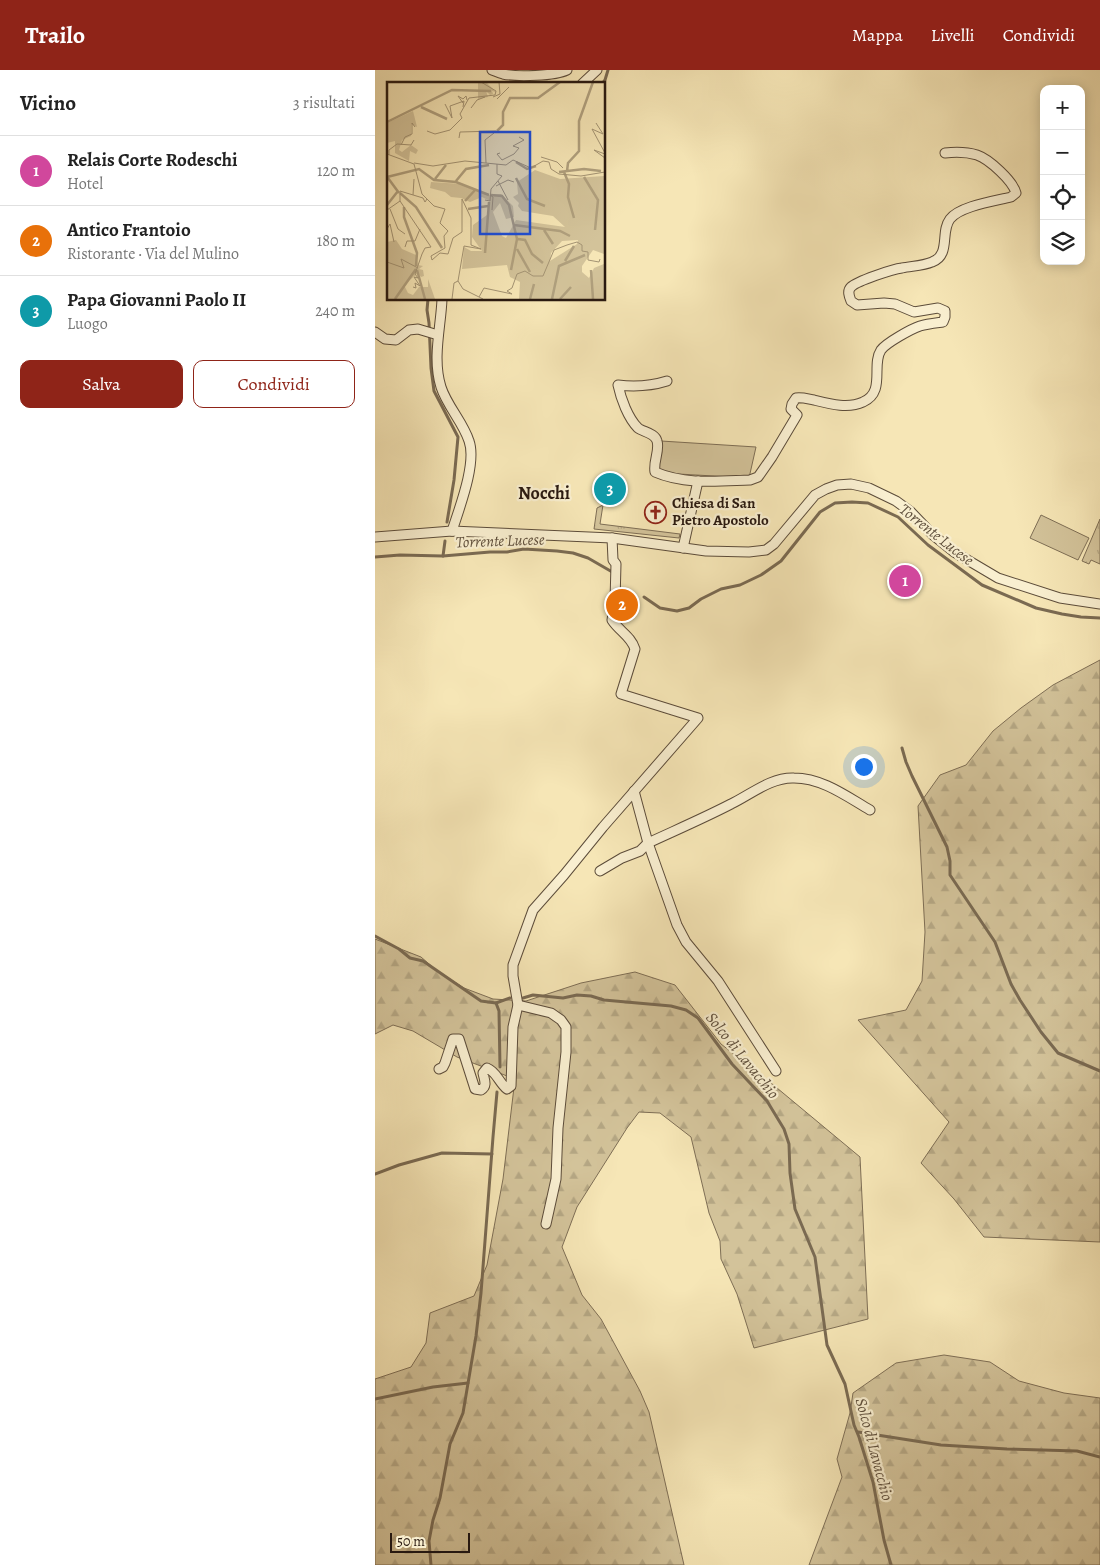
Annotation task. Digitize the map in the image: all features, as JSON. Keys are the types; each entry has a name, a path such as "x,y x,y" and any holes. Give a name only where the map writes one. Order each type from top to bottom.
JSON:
{"street":[{"path":"492,70 520,76 567,70"},
{"path":"584,82 597,70"},
{"path":"667,381 657,384 633,386 618,385 633,421 640,429 655,436 657,440 655,472 664,476 698,482 751,480 758,477 797,415 791,408 796,398 801,397 829,404 851,406 865,401 872,396 877,386 878,357 881,350 920,326 943,322 945,311 938,308 914,312 895,304 884,303 857,306 851,301 849,293 851,287 899,268 931,263 940,258 950,218 966,209 1011,197 1016,193 1015,188 998,169 977,155 954,152 945,153"},
{"path":"442,300 437,366 441,387 470,442 472,460 452,531"},
{"path":"375,332 385,339 396,340 409,330 418,329 438,335"},
{"path":"683,548 698,482"},
{"path":"375,537 452,531 613,538 706,551 749,552 765,550 774,544 815,496 826,488 851,484 869,488 897,502 911,512 933,535 954,552 999,578 1060,598 1100,604"},
{"path":"439,1069 445,1063 453,1039 459,1039 475,1089 481,1090 484,1088 483,1073 487,1068 498,1077 507,1089 511,1086 513,1028 518,1005 513,965 533,910 698,718 621,694 635,649 633,642 617,628 612,620 615,601 616,564 613,560 613,538"},
{"path":"600,872 622,858 640,852 649,843 774,781 793,778 813,780 831,786 870,810"},
{"path":"634,792 677,925 686,942 718,981 776,1070"},
{"path":"518,1005 551,1014 561,1020 565,1027 556,1179 546,1224"}],"green space":[{"path":"661,441 756,447 749,478 661,473 659,470"},
{"path":"603,505 600,524 680,534 679,538 594,529 597,508"},
{"path":"1041,515 1089,538 1078,560 1030,538"},
{"path":"1100,519 1100,564 1091,560 1089,564 1082,561"},
{"path":"1100,660 1100,1242 984,1237 954,1199 921,1163 949,1122 858,1020 906,1010 922,981 925,932 918,806 940,775 966,765 993,731 1021,708 1053,685"},
{"path":"375,939 421,957 436,970 464,988 493,999 526,1001 581,983 635,972 675,985 721,1044 860,1157 868,1319 754,1348 737,1294 721,1259 720,1241 709,1213 691,1137 660,1113 639,1112 577,1207 562,1247 582,1295 601,1319 640,1391 649,1412 684,1565 375,1565 375,1379 411,1367 426,1343 430,1313 474,1296 487,1265 503,1179 515,1079 457,1057 413,1031 393,1025 375,1034"},
{"path":"944,1355 990,1362 1019,1381 1064,1393 1100,1398 1100,1565 809,1565 842,1477 837,1459 850,1413 853,1393 896,1363"}],"waterway":[{"path":"604,82 608,70"},
{"path":"428,300 427,310 434,391 458,437 454,480 447,522"},
{"name":"Torrente Lucese","path":"644,597 660,608 677,611 689,608 701,599 721,589 740,585 761,575 781,561 820,512 835,503 852,502 868,503 898,517 928,545 982,585 1036,608 1081,617 1100,618"},
{"path":"443,556 445,541"},
{"name":"Torrente Lucese","path":"375,557 400,555 443,556 507,552 524,549 557,551 573,553 588,558 614,573"},
{"path":"902,748 912,776 947,847 950,875 995,942 1011,984 1020,1000 1041,1032 1058,1053 1100,1071"},
{"name":"Solco di Lavacchio","path":"375,936 399,949 410,958 423,961 481,1001 496,1003 510,998"},
{"name":"Solco di Lavacchio","path":"523,998 533,995 563,998 577,995 591,996 604,1000 671,1006 686,1010 698,1018 732,1064 767,1101 784,1129 789,1144 790,1173 795,1209 815,1257 827,1345 845,1384 854,1425 873,1482 884,1540 891,1565"},
{"path":"496,1003 499,1011 500,1067"},
{"path":"431,1565 429,1541 433,1520 440,1498 450,1444 463,1413 476,1336 497,1092"},
{"path":"375,1174 442,1153 492,1154"},
{"path":"375,1399 433,1387 468,1383"},
{"path":"858,1432 941,1445 1077,1451 1100,1457"}],"place":[{"name":"Papa Giovanni Paolo II","path":"610,489"},
{"name":"Chiesa di San Pietro Apostolo","path":"656,512"},
{"name":"Relais Corte Rodeschi","path":"905,581"},
{"name":"Antico Frantoio","path":"622,605"}],"district":[{"name":"Nocchi","path":"544,493"}]}
